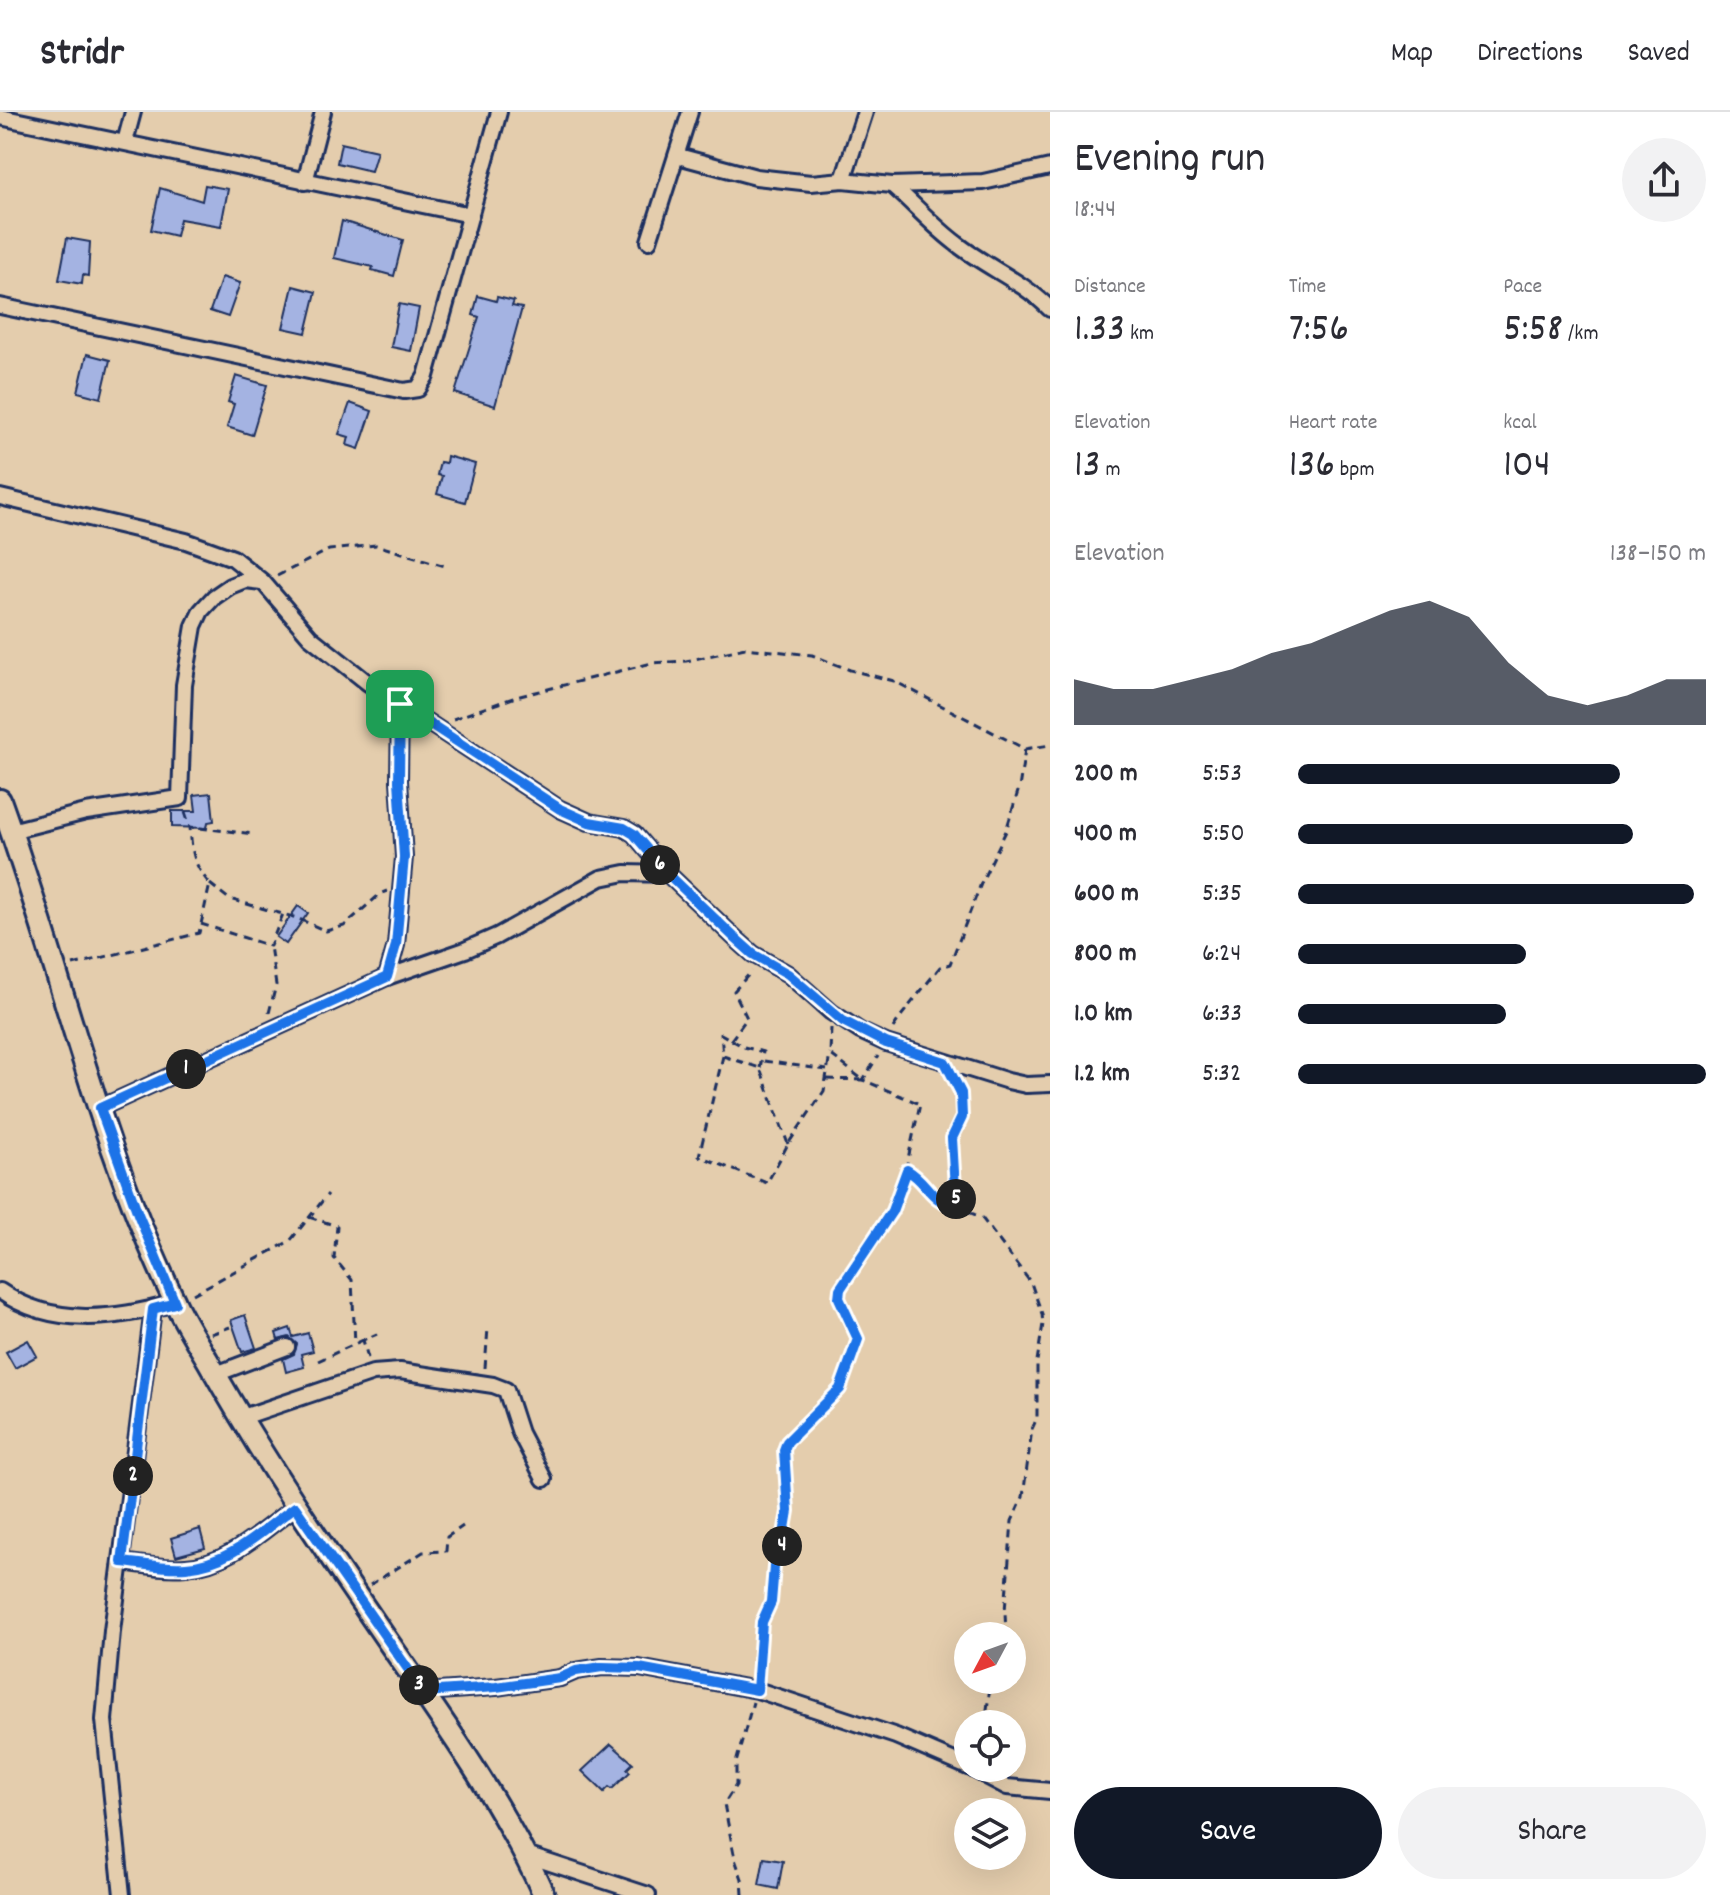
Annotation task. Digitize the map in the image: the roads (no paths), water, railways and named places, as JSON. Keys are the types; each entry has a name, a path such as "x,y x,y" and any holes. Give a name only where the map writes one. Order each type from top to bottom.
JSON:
{"street":[{"path":"125,142 133,112"},
{"path":"305,182 323,112"},
{"path":"0,306 411,392 423,383 499,112"},
{"path":"649,241 690,112"},
{"path":"843,180 865,112"},
{"path":"0,117 471,215"},
{"path":"678,156 756,177 811,183 843,180 892,185 983,182 1050,167"},
{"path":"892,185 955,243 978,260 1027,287 1050,309"},
{"path":"0,497 207,547 240,562 263,582 310,637 421,719 560,809 589,822 624,828 634,834 668,874 753,954 788,974 831,1012 860,1031 886,1043 1026,1085 1050,1084"},
{"path":"11,831 86,812 180,798 183,698 194,626 201,611 230,586 245,580 263,582"},
{"path":"387,977 396,945 404,857 399,781 400,704"},
{"path":"0,800 100,1108 138,1214 175,1303 295,1507 481,1777 526,1855 544,1895"},
{"path":"100,1108 387,977 497,936 601,878 625,873 668,874"},
{"path":"0,1291 41,1312 76,1318 118,1315 175,1303"},
{"path":"122,1895 104,1720 153,1309"},
{"path":"216,1374 287,1347"},
{"path":"240,1418 373,1373 400,1371 484,1384 506,1390 520,1433 544,1479"},
{"path":"122,1562 184,1567 209,1563 232,1553 295,1507"},
{"path":"424,1692 496,1687 560,1678 576,1671 602,1667 639,1668 757,1690 896,1736 954,1760"},
{"path":"998,1782 1007,1787 1050,1791"},
{"path":"526,1855 648,1895"}]}
